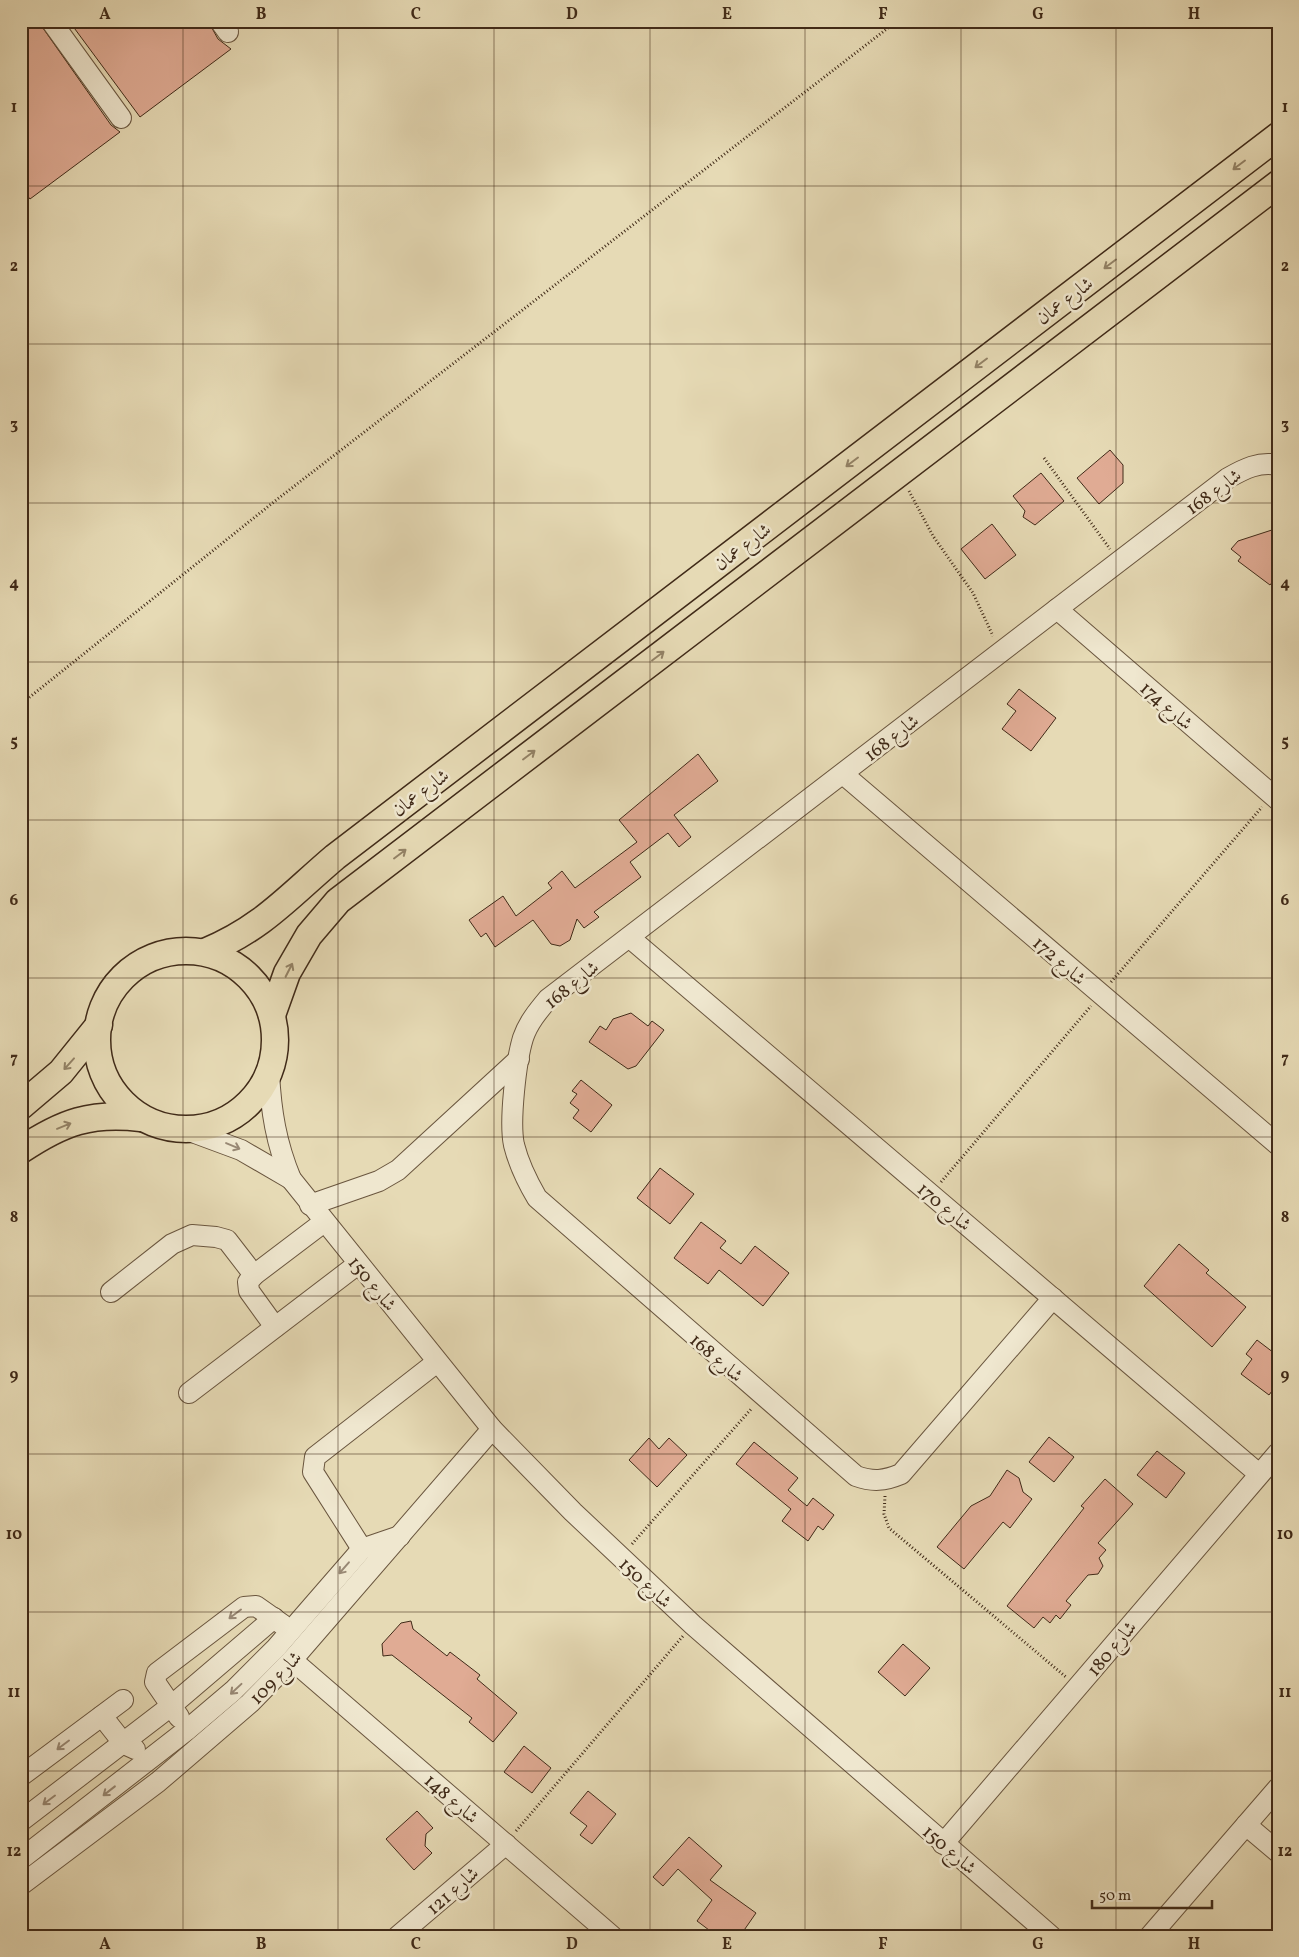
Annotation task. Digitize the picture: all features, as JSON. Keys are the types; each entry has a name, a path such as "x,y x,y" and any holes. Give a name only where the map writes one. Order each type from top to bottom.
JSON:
{"main road":[{"name":"شارع عمان","path":"206,952 231,942 276,911 335,857 1278,136"},
{"name":"شارع عمان","path":"272,1015 287,973 309,935 338,901 1278,184"},
{"path":"21,1106 61,1072 98,1025 106,1002 114,989 137,966 158,955 182,951 206,952 228,961 248,975 263,993 272,1015 276,1044 269,1073 256,1096 237,1114 213,1125 188,1130 163,1127 141,1118 114,1115 86,1118 60,1127 21,1150"},
{"path":"98,1025 98,1052 106,1078 120,1100 141,1118"}],"street":[{"path":"50,21 121,118"},
{"name":"شارع 168","path":"886,1480 871,1481 856,1476 537,1198 522,1172 514,1143 513,1113 523,1037 533,1016 548,999 1119,562 1248,466 1278,465"},
{"name":"شارع 174","path":"1057,609 1278,800"},
{"name":"شارع 172","path":"843,774 1278,1145"},
{"name":"شارع 170","path":"630,938 1260,1474"},
{"path":"310,1205 379,1181 398,1170 519,1059"},
{"name":"شارع 150","path":"269,1073 273,1128 280,1154 291,1178 310,1205 492,1429 620,1558 693,1625 943,1844 1052,1936"},
{"name":"شارع 150","path":"188,1130 241,1150 291,1178"},
{"path":"276,1327 248,1291 248,1282 254,1274 324,1222"},
{"path":"111,1292 172,1244 192,1236 216,1236 226,1240 254,1274"},
{"path":"190,1393 358,1264"},
{"path":"886,1480 901,1474 1053,1298"},
{"path":"362,1549 313,1472 315,1457 437,1362"},
{"name":"شارع 109","path":"21,1885 205,1744 292,1660 492,1429"},
{"name":"شارع 180","path":"943,1844 1278,1453"},
{"path":"21,1859 188,1730 239,1686 291,1631 362,1549 400,1536"},
{"path":"188,1730 155,1682 157,1673 244,1607 256,1606 291,1631"},
{"path":"21,1821 124,1744 274,1618"},
{"name":"شارع 148","path":"292,1660 612,1936"},
{"path":"21,1776 123,1700"},
{"path":"102,1716 124,1744 152,1758"},
{"path":"1150,1936 1278,1788"},
{"path":"85,1810 110,1818"},
{"path":"1246,1825 1278,1852"},
{"name":"شارع 121","path":"398,1936 506,1844"}],"path":[{"path":"21,704 275,501 897,21"},
{"path":"1044,458 1119,562"},
{"path":"900,472 932,536 973,594 1000,653"},
{"path":"620,1558 762,1396"},
{"path":"886,1480 884,1514 890,1528 1078,1687"},
{"path":"506,1844 693,1625"}],"building":[{"path":"31,21 38,21 111,125 120,132 30,199 21,188 21,28"},
{"path":"69,21 208,21 218,39 231,49 140,117"},
{"path":"1110,450 1123,465 1123,483 1099,504 1077,478"},
{"path":"1041,473 1064,501 1035,525 1023,517 1025,511 1013,496"},
{"path":"992,524 1016,555 985,579 961,549"},
{"path":"1278,528 1278,575 1270,585 1238,561 1241,557 1231,549 1238,541"},
{"path":"1019,689 1056,718 1031,751 1002,729 1016,711 1007,704"},
{"path":"698,754 718,781 674,815 691,837 679,847 668,833 630,862 641,877 594,912 599,917 584,928 577,919 570,940 560,946 551,944 533,920 495,947 486,933 481,937 469,920 503,896 516,916 552,888 548,883 562,871 575,888 637,842 619,820"},
{"path":"631,1013 648,1026 652,1021 664,1030 636,1066 628,1069 589,1042 600,1026 606,1030 613,1019"},
{"path":"581,1080 612,1105 591,1132 573,1118 579,1110 570,1103 577,1094 572,1091"},
{"path":"660,1168 694,1194 670,1224 637,1198"},
{"path":"701,1222 726,1241 720,1248 741,1264 755,1246 789,1273 763,1306 719,1270 708,1284 674,1258"},
{"path":"1179,1244 1209,1270 1206,1273 1246,1307 1212,1347 1144,1286"},
{"path":"1257,1340 1278,1356 1278,1383 1269,1395 1241,1374 1252,1359 1246,1354"},
{"path":"1049,1437 1074,1457 1054,1482 1029,1462"},
{"path":"649,1438 659,1449 669,1438 687,1455 657,1487 629,1460"},
{"path":"754,1442 798,1478 788,1490 807,1506 813,1498 834,1515 823,1530 818,1526 808,1541 782,1521 791,1509 736,1464"},
{"path":"1157,1451 1185,1473 1166,1498 1137,1475"},
{"path":"1007,1470 1019,1478 1023,1492 1032,1499 1010,1528 1003,1522 964,1569 937,1547 971,1506 990,1496"},
{"path":"1105,1479 1133,1504 1098,1543 1106,1550 1099,1558 1103,1566 1098,1574 1088,1575 1066,1601 1071,1605 1060,1619 1056,1615 1050,1623 1043,1617 1034,1628 1007,1606 1084,1508 1081,1506"},
{"path":"411,1621 413,1629 447,1656 450,1652 480,1675 477,1679 517,1713 493,1742 469,1722 472,1718 392,1655 383,1656 382,1644 401,1623"},
{"path":"903,1644 930,1668 905,1696 878,1672"},
{"path":"524,1746 551,1768 532,1793 504,1772"},
{"path":"588,1791 616,1814 592,1844 580,1835 587,1826 570,1813"},
{"path":"417,1811 433,1828 426,1834 425,1846 432,1853 414,1870 386,1839"},
{"path":"689,1837 722,1866 710,1880 756,1913 740,1936 717,1936 697,1921 712,1900 678,1869 663,1886 653,1877"}]}
